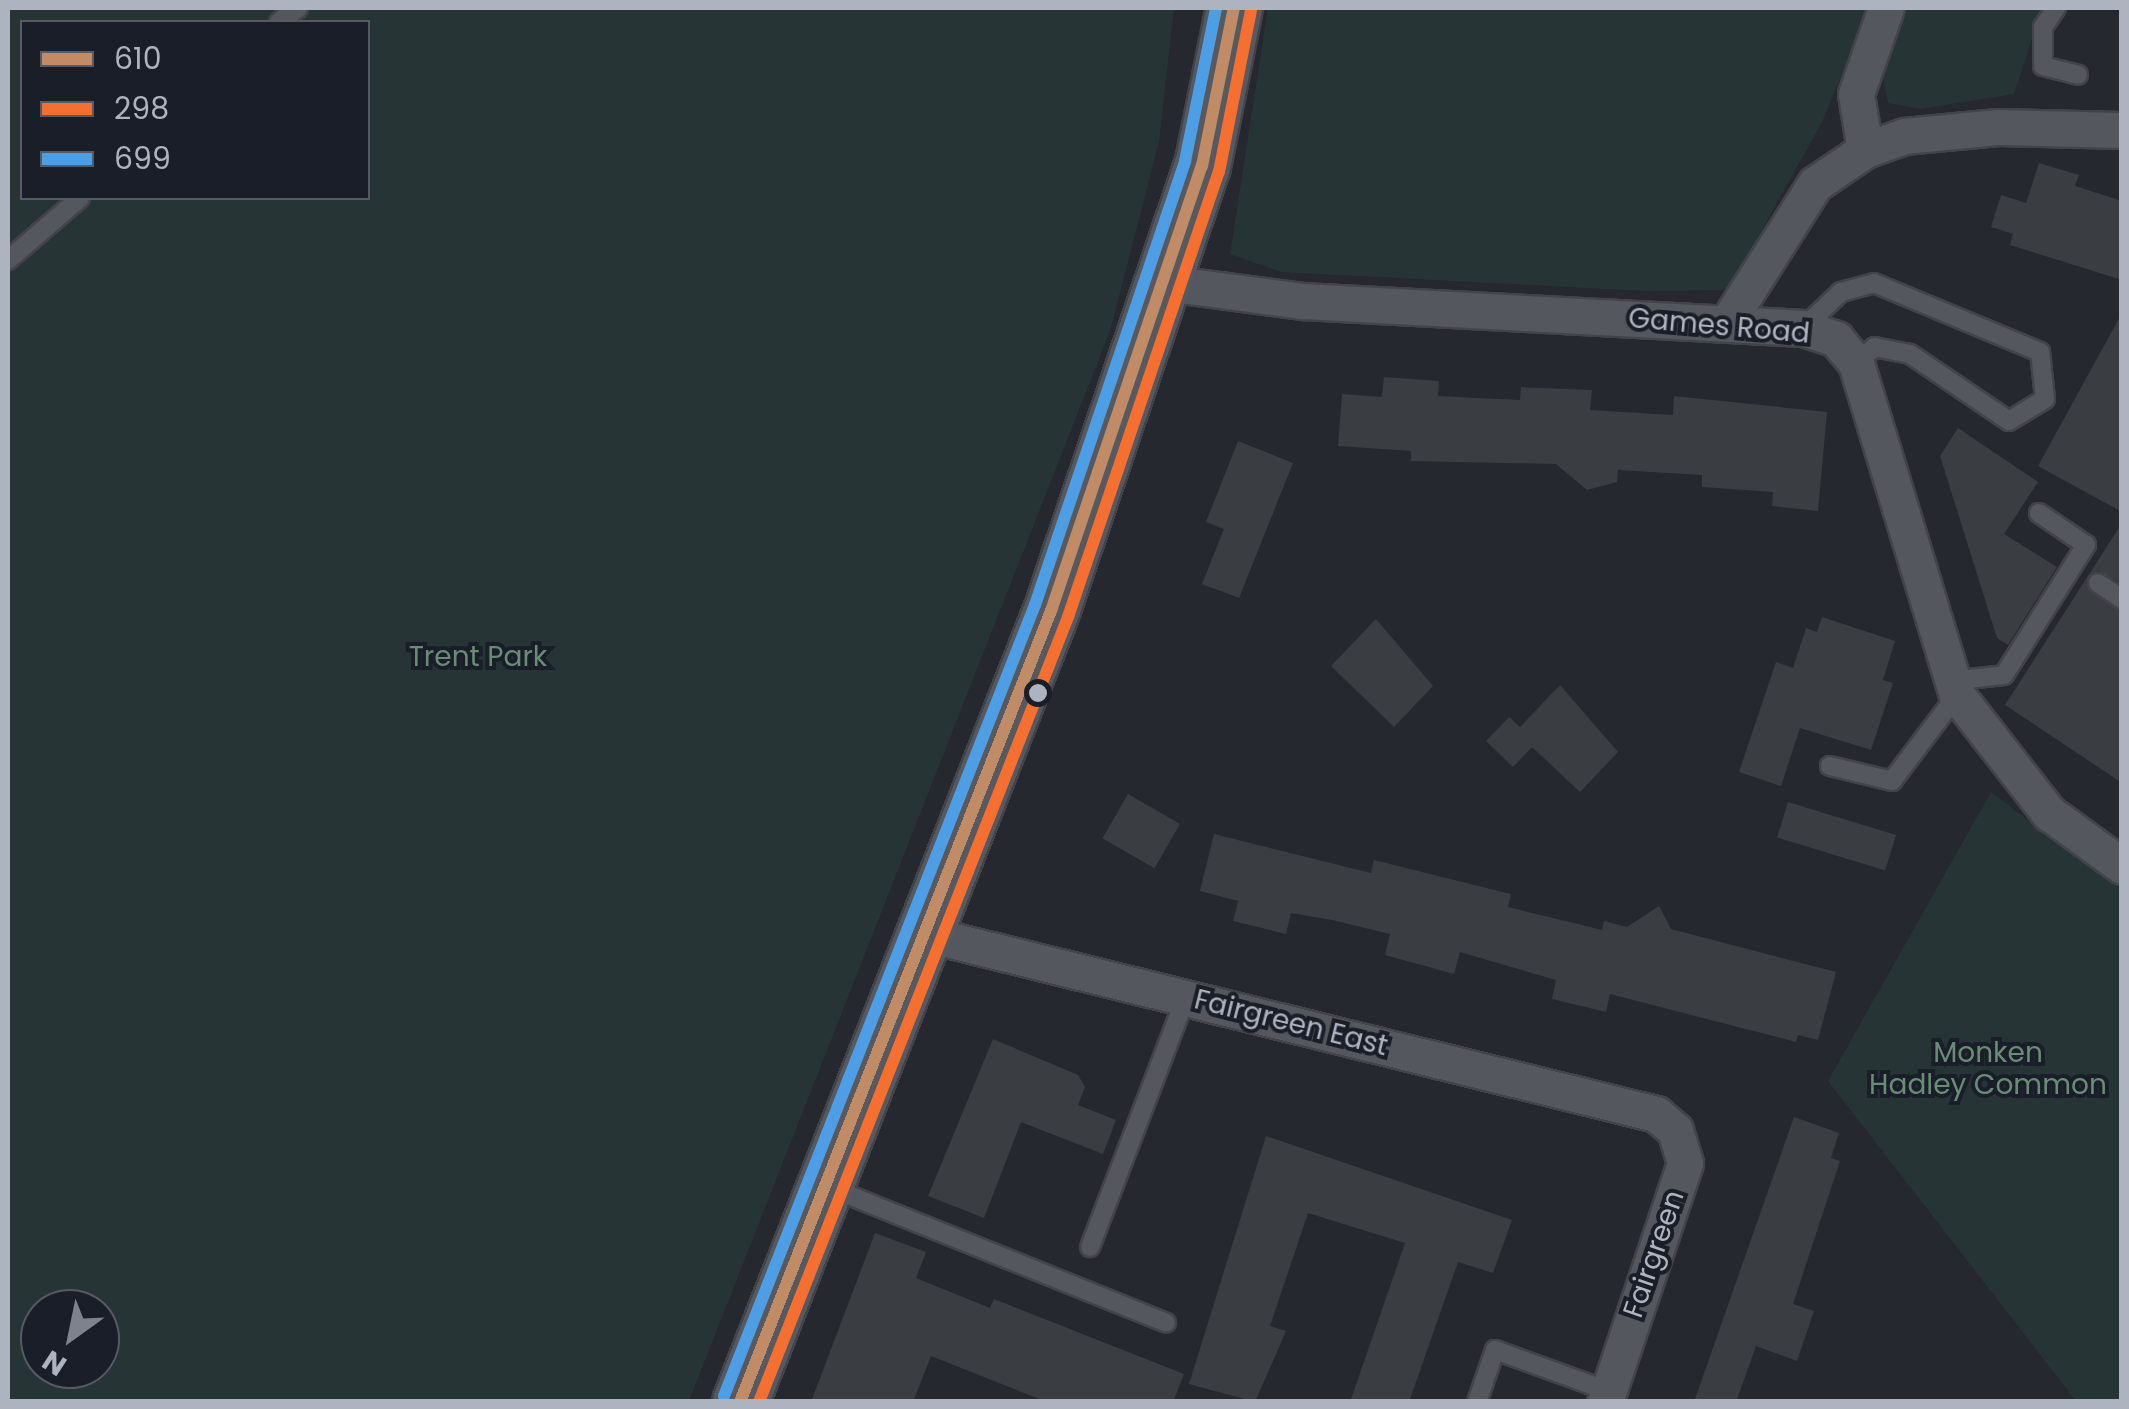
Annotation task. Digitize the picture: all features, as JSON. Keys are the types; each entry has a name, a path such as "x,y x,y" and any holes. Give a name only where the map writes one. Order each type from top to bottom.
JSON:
{"main road":[{"path":"740,1402 926,934 1166,283 1202,166 1234,8"}],"street":[{"path":"1864,150 1856,94 1886,8"},
{"path":"1728,323 1815,184 1864,150 1904,136 1998,127 2122,130"},
{"name":"Games Road","path":"1166,283 1302,300 1803,328 1836,339 1856,363"},
{"path":"1856,363 1954,688 2050,812 2117,851"},
{"name":"Fairgreen East","path":"926,934 1656,1114"},
{"name":"Fairgreen","path":"1607,1396 1685,1163 1675,1130 1656,1114"}],"lane":[{"path":"2056,8 2043,27 2043,66 2078,76"},
{"path":"8,260 78,200"},
{"path":"1803,328 1841,292 1874,283 2040,352 2045,399 2008,421 1910,354 1875,347 1856,363"},
{"path":"1830,766 1892,780 1954,688 2004,675 2086,545 2039,513"},
{"path":"2098,583 2122,600"},
{"path":"1090,1248 1186,997"},
{"path":"826,1186 1166,1323"},
{"path":"1477,1402 1495,1350 1607,1396"}],"green space":[{"name":"Trent Park","path":"8,8 1174,8 1159,142 1110,331 689,1401 8,1402"},
{"path":"1268,8 1870,8 1822,122 1729,290 1646,291 1281,272 1230,254"},
{"path":"1908,8 2042,8 2014,94 1921,109 1888,103 1882,73"},
{"name":"Monken Hadley Common","path":"1991,792 2121,890 2121,1401 2076,1401 1828,1081"}],"building":[{"path":"2039,163 2079,175 2075,186 2122,201 2122,280 2010,245 2013,234 1991,227 2001,195 2026,203"},
{"path":"2122,313 2122,512 2038,466"},
{"path":"1384,377 1439,381 1438,396 1520,400 1521,387 1592,390 1590,410 1673,415 1674,396 1827,412 1818,511 1772,506 1773,492 1702,487 1702,475 1618,470 1617,482 1587,490 1556,464 1411,461 1411,451 1338,446 1342,394 1382,397"},
{"path":"1958,428 2038,482 2004,534 2057,567 2008,645 1997,638 1940,456"},
{"path":"1238,441 1293,463 1239,598 1202,584 1224,529 1206,522"},
{"path":"2122,523 2122,584 2098,571 2086,583 2122,611 2122,783 2005,705"},
{"path":"1822,617 1895,641 1883,680 1893,683 1871,750 1800,728 1781,786 1739,772 1776,662 1793,668 1806,628 1817,632"},
{"path":"1376,619 1433,686 1394,727 1331,666"},
{"path":"1560,685 1618,752 1580,792 1532,747 1513,767 1486,741 1509,717 1520,727"},
{"path":"1128,794 1180,824 1154,868 1102,838"},
{"path":"1788,802 1896,835 1885,870 1777,837"},
{"path":"1214,834 1371,873 1374,860 1511,894 1508,907 1602,930 1604,921 1627,927 1659,906 1671,929 1836,972 1818,1040 1798,1035 1796,1042 1610,994 1606,1012 1552,999 1556,980 1460,952 1454,974 1385,955 1390,934 1332,920 1291,913 1286,934 1233,921 1238,901 1200,891"},
{"path":"993,1039 1078,1075 1085,1087 1078,1105 1116,1120 1103,1154 1021,1122 984,1218 928,1196"},
{"path":"1794,1117 1839,1133 1831,1158 1840,1161 1793,1304 1814,1311 1797,1361 1756,1346 1736,1402 1694,1402"},
{"path":"1266,1136 1512,1220 1493,1273 1458,1262 1409,1402 1350,1402 1405,1243 1308,1213 1270,1326 1286,1331 1255,1402 1189,1384"},
{"path":"875,1233 926,1252 916,1278 990,1308 994,1299 1184,1374 1173,1402 1047,1402 931,1356 913,1402 811,1402"}],"transit line":[{"name":"699","path":"724,1396 1035,605 1185,161 1216,8"},
{"name":"610","path":"740,1402 1051,611 1202,166 1234,8"},
{"name":"298","path":"759,1402 1068,617 1219,172 1251,11"}]}
